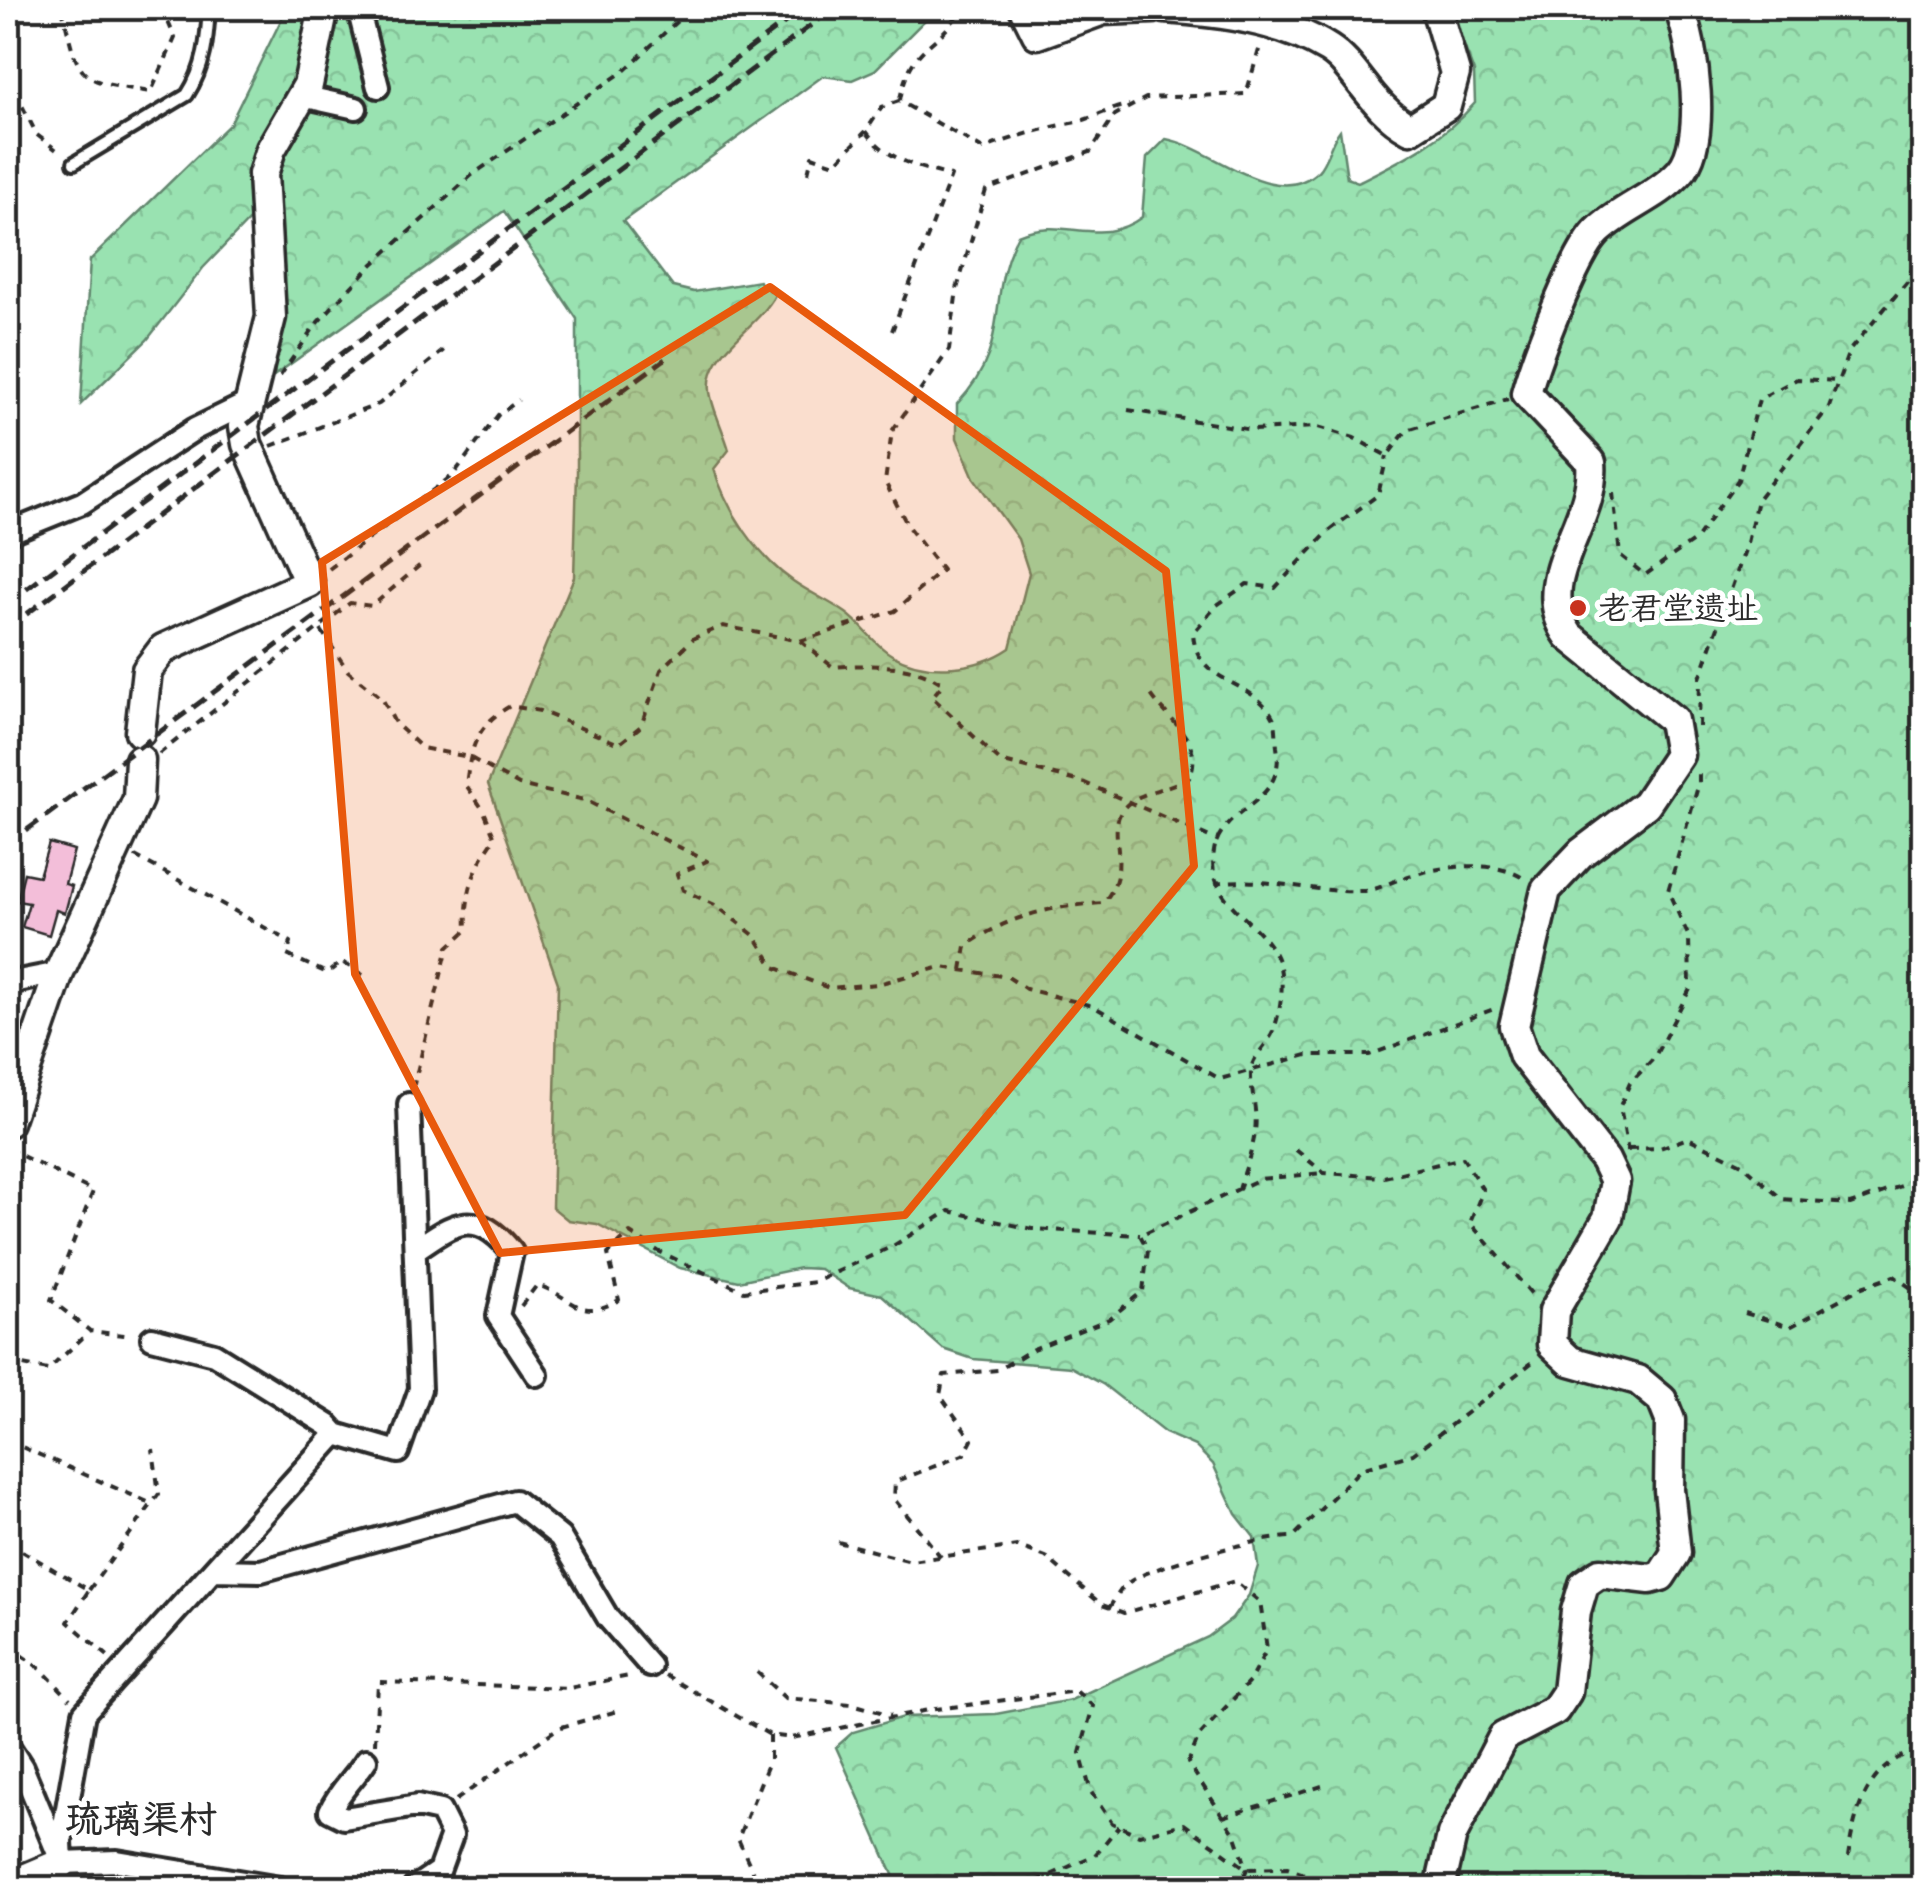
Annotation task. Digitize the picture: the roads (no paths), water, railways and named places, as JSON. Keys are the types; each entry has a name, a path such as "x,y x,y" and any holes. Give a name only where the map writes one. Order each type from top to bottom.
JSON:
{"street":[{"path":"8,1122 59,973 138,798 140,704 147,670 162,649 309,582 253,457 244,426 271,316 263,174 271,149 302,96 319,46 324,8"},
{"path":"358,8 378,86"},
{"path":"1024,8 1037,34 1104,10 1153,8"},
{"path":"1165,8 1223,12 1267,24 1330,50 1390,118 1410,129 1446,106 1455,73 1436,8"},
{"path":"1440,1888 1452,1835 1503,1737 1554,1710 1567,1692 1576,1611 1584,1584 1600,1573 1650,1580 1661,1576 1676,1554 1669,1490 1670,1420 1662,1400 1638,1380 1561,1357 1552,1331 1608,1218 1615,1181 1605,1160 1524,1056 1514,1026 1546,890 1581,853 1646,804 1680,756 1674,720 1569,636 1560,623 1554,588 1585,507 1591,462 1526,393 1582,256 1597,232 1663,188 1692,154 1696,124 1688,30 1679,8"},
{"path":"302,96 356,108"},
{"path":"8,532 82,503 195,429 252,400"},
{"path":"8,983 59,973"},
{"path":"152,1338 214,1354 328,1425 336,1434 398,1452 420,1389 409,1104"},
{"path":"415,1250 453,1223 470,1222 490,1229 512,1252 498,1316 537,1374"},
{"path":"62,1863 61,1842 84,1713 336,1434"},
{"path":"213,1570 262,1571 516,1500 560,1538 608,1618 650,1666"},
{"path":"8,1745 22,1767 62,1863"},
{"path":"366,1760 353,1782 338,1792 330,1810 333,1816 344,1818 417,1806 440,1812 452,1835 439,1870 414,1888"},
{"path":"8,1886 62,1863 117,1861 280,1888"}],"lane":[{"path":"74,163 187,95 206,51 208,8"}],"railway":[{"path":"8,603 804,8"},
{"path":"8,628 834,8"},
{"path":"8,844 665,359"}],"place":[{"name":"老君堂遗址","path":"1578,608"}],"district":[{"name":"琉璃渠村","path":"141,1819"}]}
